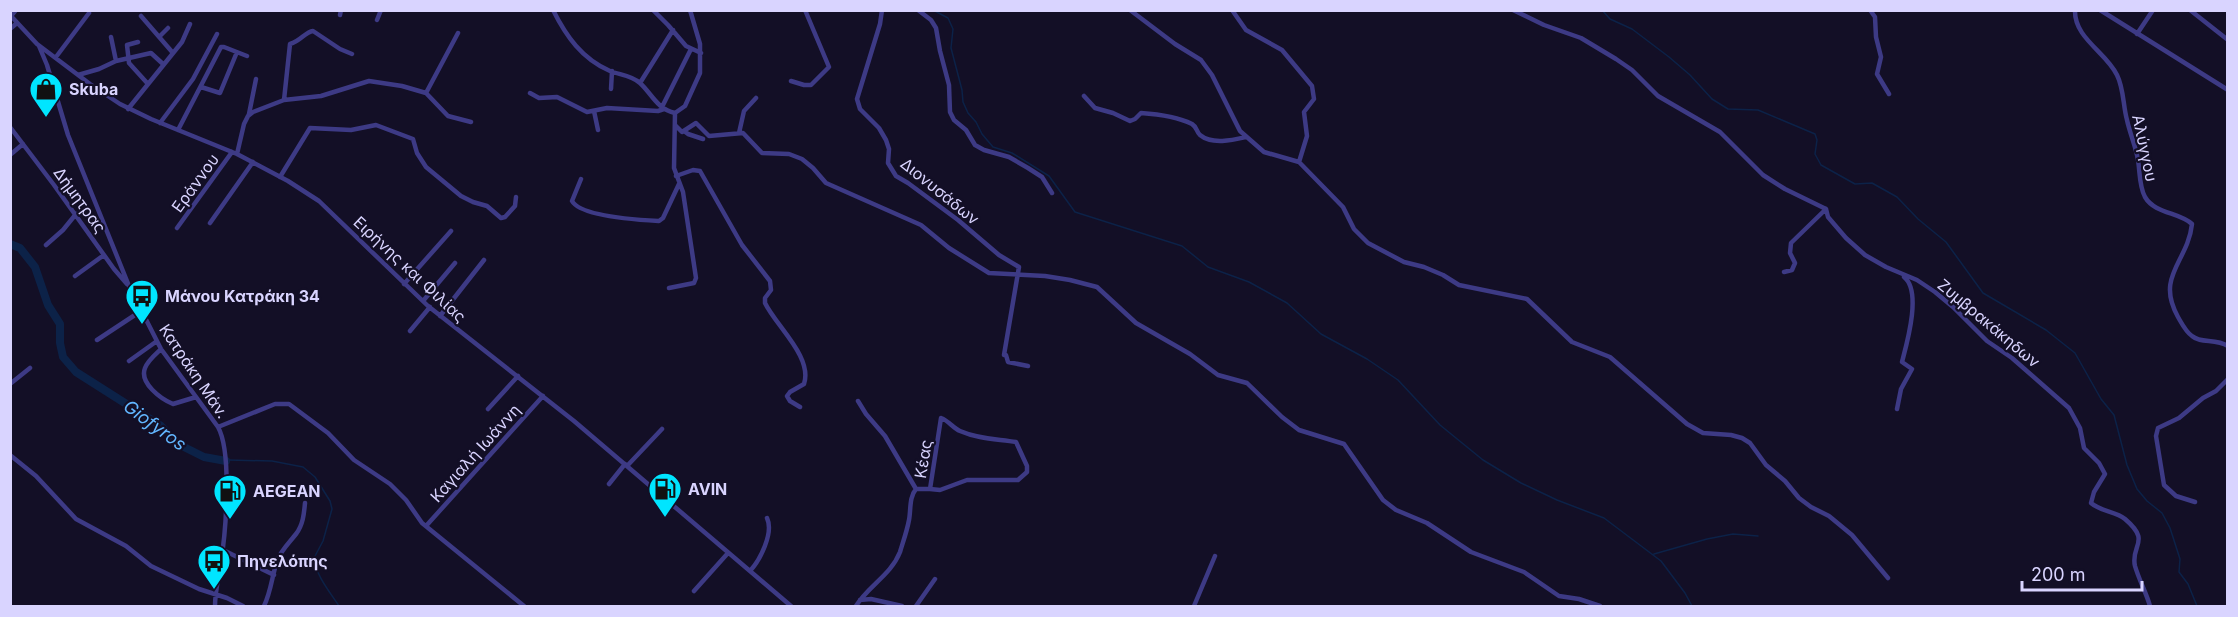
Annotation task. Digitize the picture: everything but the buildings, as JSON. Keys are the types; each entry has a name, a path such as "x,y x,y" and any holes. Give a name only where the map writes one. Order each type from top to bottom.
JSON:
{"street":[{"path":"16,10 10,16 38,44"},
{"path":"377,20 381,10"},
{"path":"553,10 572,43 599,64 640,83 663,108 675,113"},
{"path":"653,10 691,49 701,53"},
{"path":"675,113 684,108 697,82 701,53 690,10"},
{"path":"791,81 804,86 811,85 829,67 805,10"},
{"name":"Διονυσάδων","path":"882,10 880,24 857,99 860,110 879,128 886,140 890,170 964,225 999,255 1020,267 1020,275"},
{"path":"918,10 931,20 936,28 949,85 950,112 954,120 966,130 975,145 1009,157 1028,168 1042,177 1052,193"},
{"path":"1130,10 1204,63 1235,125 1264,152 1299,162 1326,187 1343,207 1354,230 1368,243 1404,262 1443,275 1459,285 1527,299 1572,342 1610,357 1687,424 1703,433 1731,435 1750,443 1766,465 1785,481 1799,498 1830,516 1846,529 1864,547 1888,578"},
{"path":"1232,10 1246,30 1282,50 1314,89 1314,99 1304,112 1307,136 1299,162"},
{"path":"1513,10 1544,26 1581,38 1616,59 1632,70 1658,96 1720,132 1763,175 1785,189 1826,209 1791,243 1790,253 1795,263 1792,270 1784,272"},
{"path":"1870,10 1875,16 1876,37 1881,57 1877,74 1889,94"},
{"name":"Αλύγγου","path":"2075,10 2076,20 2083,34 2111,66 2119,80 2126,118 2137,155 2141,187 2145,196 2154,206 2192,224 2183,255 2169,286 2174,308 2192,336 2199,340 2214,340 2228,346"},
{"path":"2100,10 2228,90"},
{"path":"2136,34 2153,10"},
{"path":"2190,10 2228,40"},
{"path":"56,57 89,13"},
{"path":"141,16 173,53"},
{"path":"10,29 17,23"},
{"path":"128,109 182,42 190,24"},
{"path":"159,37 168,28"},
{"path":"640,83 673,30"},
{"path":"284,100 290,44 298,42 309,32 314,31 340,49 352,54"},
{"path":"426,93 458,33"},
{"path":"160,123 193,80 217,34"},
{"path":"111,38 116,61"},
{"path":"138,42 127,45 127,58 148,84"},
{"name":"Ειρήνης και Φιλίας","path":"38,44 128,109 235,153 280,177 328,209 440,316 543,396 791,606"},
{"name":"Κατράκη Μάν.","path":"38,44 47,64 68,135 129,286 161,349 218,427 225,448 223,550 215,606"},
{"path":"178,130 220,47 224,46 247,56"},
{"path":"530,93 538,98 557,97 586,112 605,108 658,111 663,108 691,49"},
{"path":"201,87 220,93 237,52"},
{"path":"78,75 116,61 151,53 163,64"},
{"path":"611,88 612,71"},
{"path":"235,153 249,115 256,79"},
{"path":"249,115 284,100 321,96 369,81 426,93 449,117 471,122"},
{"path":"1084,96 1095,108 1130,121 1141,113 1173,117 1195,126 1200,135 1211,139 1225,141 1246,137"},
{"path":"739,133 744,111 756,98"},
{"path":"594,111 598,130"},
{"path":"669,288 696,281 683,192 673,164 675,113"},
{"path":"684,131 696,123 709,136 739,133 746,136 762,153 796,156 809,163 820,178 833,187 921,225 949,248 989,273 1070,280 1097,287 1136,323 1190,354 1218,375 1247,383 1299,430 1344,444 1383,500 1396,510 1427,523 1471,552 1524,572 1559,596 1600,606"},
{"path":"280,177 310,128 351,130 376,125 413,139 417,153 426,167 454,192 487,206 501,218 505,217 514,207 516,197"},
{"path":"675,125 679,131 704,139"},
{"name":"Δήμητρας","path":"10,127 129,286"},
{"path":"10,155 24,144"},
{"name":"Εράννου","path":"177,228 235,153"},
{"path":"210,223 253,162"},
{"path":"676,176 693,170 700,171 737,237 770,281 771,290 765,298 765,303 801,356 804,367 804,384 787,396 790,401 800,407"},
{"path":"581,179 572,201 578,209 654,221 662,220 679,184"},
{"name":"Ζυμβρακάκηδων","path":"1826,209 1828,217 1865,255 1900,274 1917,280 1941,297 1987,341 2012,358 2069,408 2080,429 2084,448 2099,463 2105,474 2094,492 2091,503 2122,517 2135,529 2140,542 2134,560 2138,578 2150,606"},
{"path":"46,245 76,214"},
{"path":"404,284 451,231"},
{"path":"75,276 104,255"},
{"path":"440,316 484,260"},
{"path":"423,301 455,263"},
{"path":"1897,410 1901,388 1912,369 1902,362 1910,326 1912,289 1908,280 1900,274"},
{"path":"1020,275 1004,356 1006,355 1008,362 1028,366"},
{"path":"410,331 430,307"},
{"path":"97,340 141,311"},
{"path":"129,361 157,341"},
{"path":"161,349 146,365 143,373 147,383 165,401 173,404 196,397"},
{"path":"10,384 30,368"},
{"path":"488,409 518,376"},
{"path":"2194,502 2176,496 2164,485 2156,436 2158,428 2179,418 2203,398 2216,391 2228,379"},
{"name":"Καγιαλή Ιωάννη","path":"426,526 543,396"},
{"path":"856,606 885,576 899,554 909,520 912,494 916,489 885,436 858,401"},
{"path":"218,427 271,405 282,402 289,404 332,437 354,460 394,488 426,526 524,606"},
{"name":"Κέας","path":"916,489 939,490 967,480 1018,480 1027,472 1027,466 1016,442 993,440 962,432 941,418 930,489"},
{"path":"609,484 662,429"},
{"path":"10,455 36,476 76,519 126,546 151,566 206,592 243,606"},
{"path":"264,606 277,561 284,547 297,533 303,520 305,503"},
{"path":"750,571 765,548 770,523 767,518"},
{"path":"223,550 274,575"},
{"path":"694,591 728,553"},
{"path":"1194,606 1215,556"},
{"path":"916,606 935,579"},
{"path":"860,600 871,599 902,606"}],"waterway":[{"path":"933,10 948,18 953,29 951,48 963,102 982,134 993,147 1012,153 1049,176 1075,212 1182,246 1208,267 1249,282 1287,303 1321,334 1367,359 1398,380 1440,425 1483,460 1521,483 1604,518 1661,561 1692,606"},
{"path":"1602,10 1610,19 1632,29 1669,57 1712,99 1728,109 1758,110 1815,134 1817,140 1815,154 1821,165 1855,184 1872,183 1897,197 1918,219 1946,242 1983,293 2046,330 2075,353 2101,399 2114,415 2127,465 2137,489 2162,513 2170,528 2180,559 2179,572 2188,584 2197,606"},
{"name":"Giofyros","path":"10,244 20,248 35,267 48,305 60,324 63,357 76,372 161,426 180,445 204,457 226,461"},
{"name":"Giofyros","path":"228,460 272,461 303,467 315,477 330,501 332,509 323,541 314,558 315,565 339,606"},
{"path":"1654,554 1733,534 1758,536"}],"place":[{"name":"Skuba","path":"46,118"},
{"name":"Μάνου Κατράκη 34","path":"142,325"},
{"name":"AVIN","path":"665,518"},
{"name":"AEGEAN","path":"230,520"},
{"name":"Πηνελόπης","path":"214,590"}]}
